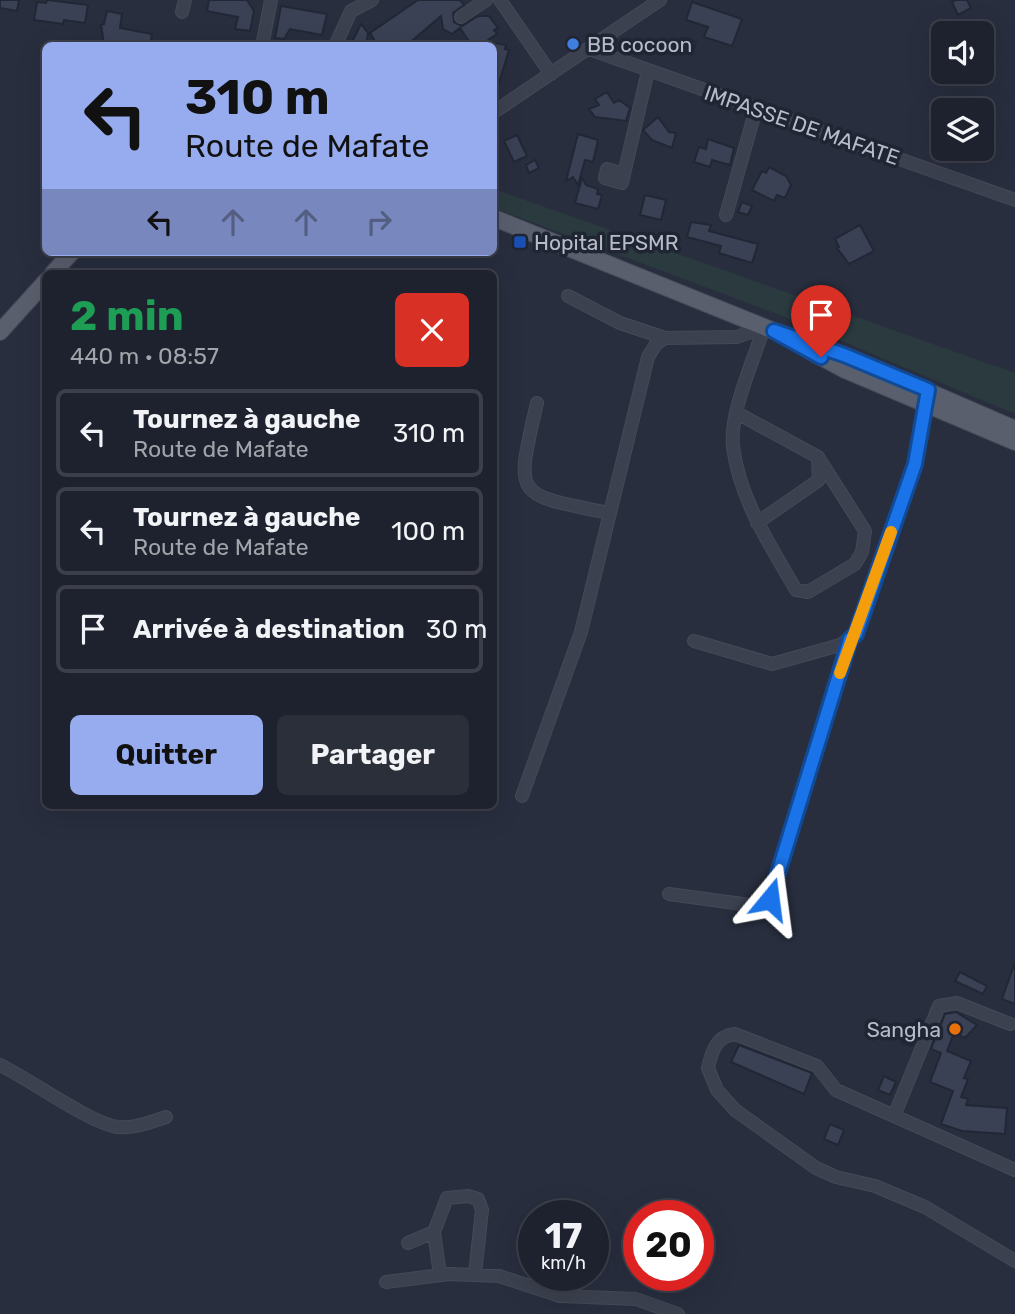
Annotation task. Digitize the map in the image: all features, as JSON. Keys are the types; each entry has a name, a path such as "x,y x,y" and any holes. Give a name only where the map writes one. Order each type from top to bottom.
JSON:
{"main road":[{"path":"497,219 769,329 845,370 1015,429"},
{"path":"56,270 68,256"},
{"path":"0,331 42,285"},
{"path":"926,397 1015,442"}],"street":[{"path":"263,42 271,0"},
{"path":"337,42 351,11 370,0"},
{"path":"461,17 486,0"},
{"path":"500,0 551,74"},
{"path":"497,110 660,0"},
{"name":"IMPASSE DE MAFATE","path":"589,49 1015,200"},
{"path":"624,174 648,71"},
{"path":"726,215 756,109"},
{"path":"568,296 620,323 665,338 712,340 769,329"},
{"path":"737,413 818,457 865,531 862,552 855,564 808,592 796,590 757,523 733,446 737,413 769,329"},
{"path":"522,796 581,632 648,357 656,344 665,338"},
{"path":"694,641 772,664 840,645 856,634 915,464 926,397"},
{"path":"537,403 523,465 530,489 543,500 608,513"},
{"path":"757,523 820,480 818,457"},
{"path":"669,894 757,906 770,899 850,639"},
{"path":"894,1116 939,1006 957,1003 1010,1024"},
{"path":"1015,1170 836,1090 817,1066 735,1034 725,1035 717,1041 709,1061 709,1076 735,1110 816,1168 836,1177 875,1186 925,1207 1015,1261"},
{"path":"0,1065 31,1080 75,1109 116,1127 135,1126 166,1117"},
{"path":"440,1275 434,1232 447,1198 468,1196 478,1199 482,1210 475,1274"},
{"path":"408,1243 434,1232"},
{"path":"386,1282 440,1275 499,1276 560,1296 636,1299 678,1314"}],"shaded area":[{"path":"497,190 1015,373 1015,414 780,315 497,209"}],"building":[{"path":"0,0 19,0 17,11 0,8"},
{"path":"47,0 88,5 85,23 64,20 63,24 34,20 37,2 46,3"},
{"path":"209,0 247,0 254,11 250,31 235,29 238,17 207,11"},
{"path":"418,0 460,0 464,5 453,13 454,22 462,26 478,16 489,16 498,28 494,30 497,34 485,42 469,42 460,28 452,34 443,29 441,16 411,42 376,42 370,33"},
{"path":"967,0 971,8 958,15 952,2"},
{"path":"692,2 742,19 732,46 704,37 708,27 686,20"},
{"path":"281,6 327,14 322,35 290,29 284,39 275,38"},
{"path":"107,11 122,14 120,28 152,34 151,42 104,42 101,25 104,24"},
{"path":"361,24 368,33 367,42 352,42"},
{"path":"684,38 696,42 693,51 681,47"},
{"path":"497,44 506,45 505,49 509,50 498,86"},
{"path":"607,92 614,103 619,100 630,108 626,121 595,117 589,109 599,105 595,99"},
{"path":"658,117 669,132 676,133 672,148 652,140 643,130"},
{"path":"578,134 598,140 593,162 585,160 578,185 573,177 566,181"},
{"path":"517,135 527,156 514,162 504,141"},
{"path":"708,139 734,148 730,165 712,160 710,167 694,162 699,147 706,149"},
{"path":"535,160 539,168 529,173 526,165"},
{"path":"769,167 786,176 791,185 785,198 777,195 774,201 752,190 762,171 766,173"},
{"path":"582,178 586,185 598,189 597,194 602,195 598,209 575,203"},
{"path":"645,195 666,200 661,220 640,215"},
{"path":"742,202 752,206 748,215 738,212"},
{"path":"691,222 711,225 709,231 758,244 752,263 719,253 721,246 687,237"},
{"path":"860,225 874,251 849,264 837,248 839,247 835,239"},
{"path":"1015,966 1015,1004 1002,999"},
{"path":"960,972 987,986 983,994 955,981"},
{"path":"956,1012 977,1025 965,1038 954,1033 947,1051 971,1061 964,1078 968,1079 961,1097 968,1099 966,1105 1007,1108 1005,1134 962,1131 941,1124 953,1091 930,1082 941,1053 931,1049 945,1014"},
{"path":"907,1028 919,1031 912,1046 902,1043"},
{"path":"739,1045 812,1073 804,1094 731,1062"},
{"path":"884,1076 896,1082 890,1095 878,1090"},
{"path":"830,1124 844,1130 838,1145 824,1139"}],"slow traffic":[{"path":"840,673 850,639 856,634 891,532"}],"place":[{"name":"BB cocoon","path":"573,44"},
{"name":"Hopital EPSMR","path":"520,242"},
{"name":"Sangha","path":"955,1029"}],"route":[{"path":"770,899 850,639 856,634 915,464 928,390 844,355 774,331 821,357"}]}
